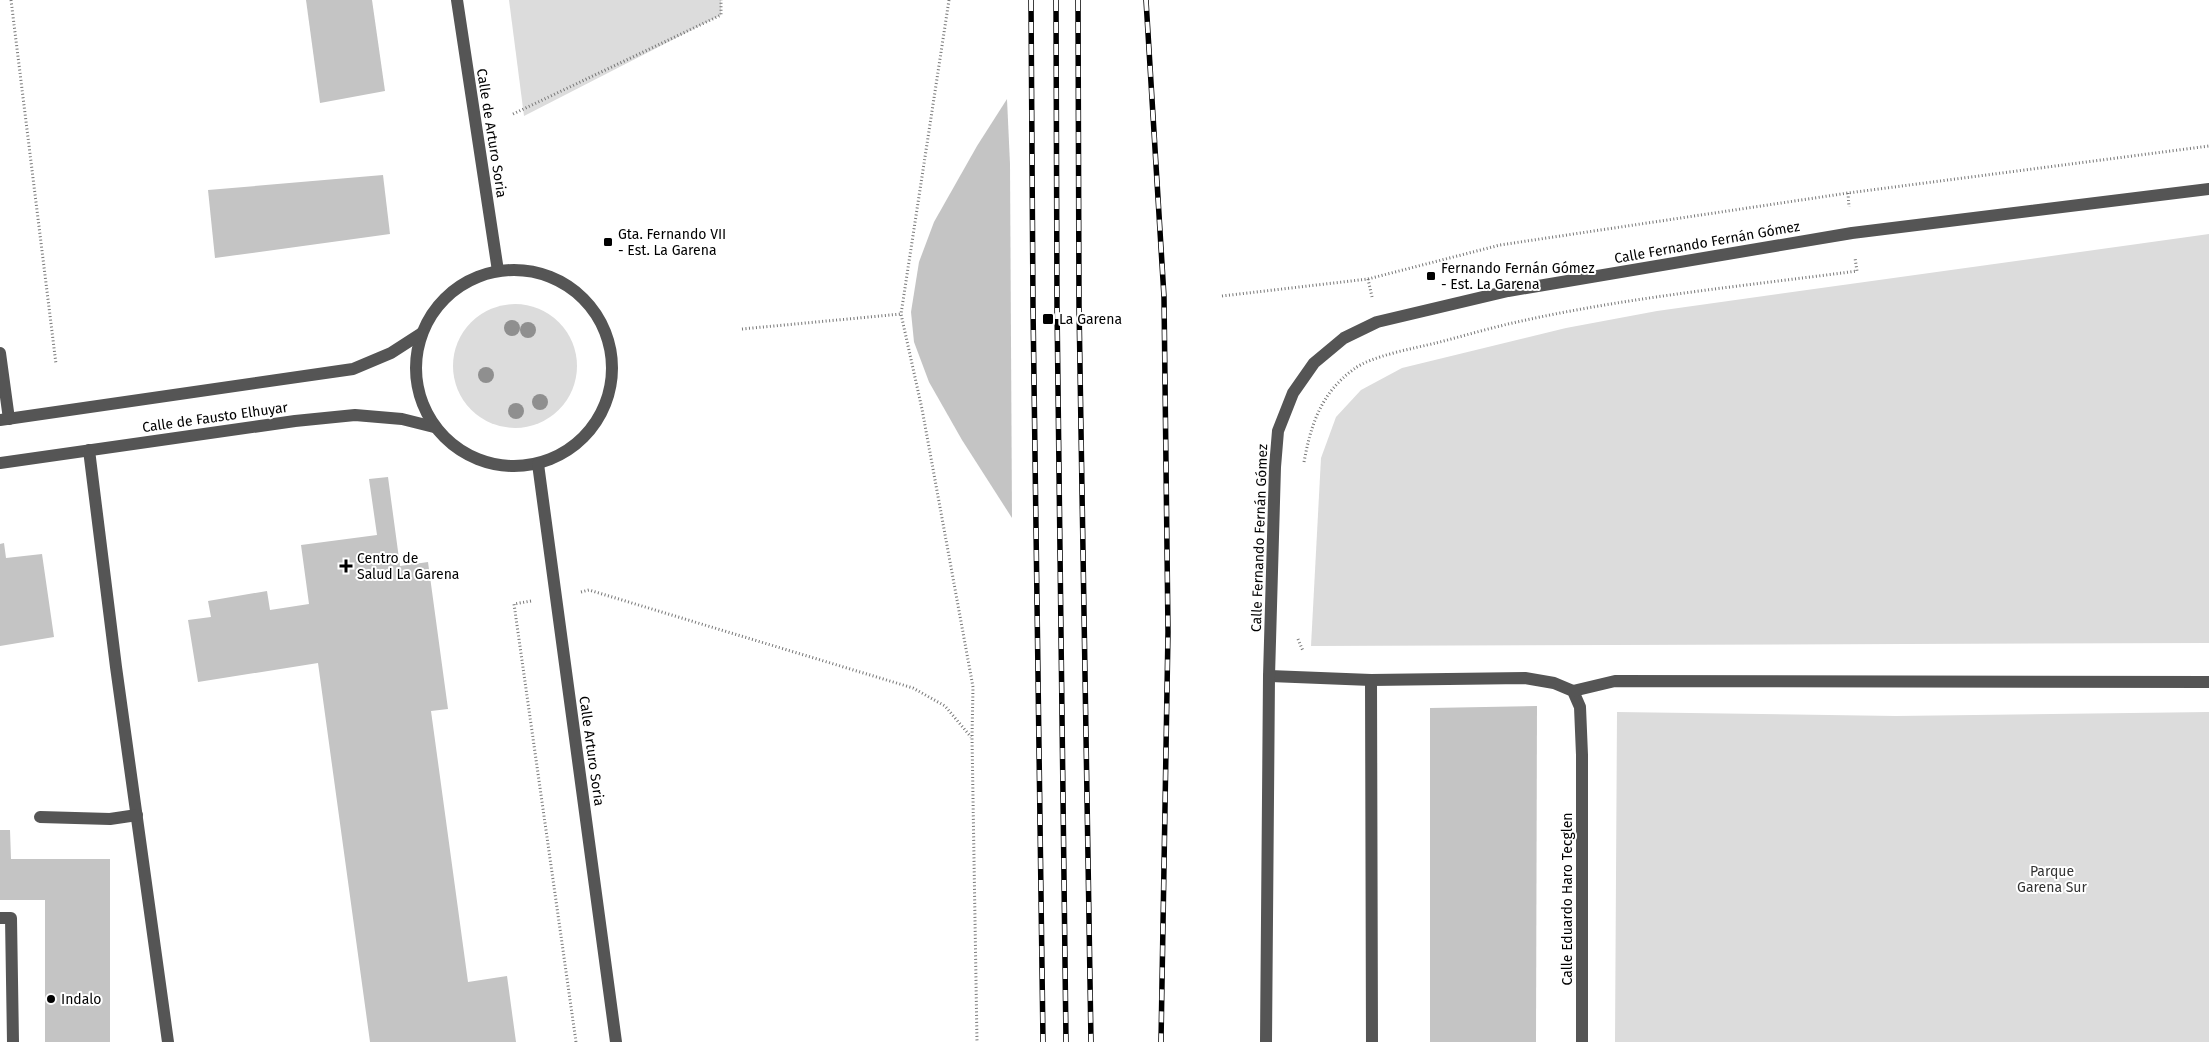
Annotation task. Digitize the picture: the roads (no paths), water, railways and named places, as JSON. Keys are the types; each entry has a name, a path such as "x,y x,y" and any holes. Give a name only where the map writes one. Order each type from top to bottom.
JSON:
{"street":[{"name":"Calle de Arturo Soria","path":"457,0 498,271"},
{"name":"Calle Fernando Fernán Gómez","path":"1266,1042 1269,676 1278,431 1293,392 1314,363 1344,338 1377,322 1508,291 1852,233 2209,188"},
{"path":"525,270 552,276 576,291 594,310 607,335 612,361 611,389 601,415 585,437 563,454 538,464 505,467 472,458 452,444 434,427 424,406 416,380 416,359 422,333 445,298 469,280 498,271 525,270"},
{"name":"Calle de Fausto Elhuyar","path":"5,420 353,369 391,353 422,333"},
{"path":"0,353 5,420"},
{"name":"Calle de Fausto Elhuyar","path":"0,463 295,421 355,415 402,419 434,427"},
{"path":"89,450 168,1042"},
{"name":"Calle Arturo Soria","path":"538,464 616,1042"},
{"path":"1269,676 1371,680 1525,678 1554,683 1573,691 1615,680 2209,682"},
{"path":"1371,680 1372,1042"},
{"name":"Calle Eduardo Haro Tecglen","path":"1573,691 1580,707 1582,755 1582,1042"},
{"path":"40,817 110,819 137,815"},
{"path":"0,918 11,918 13,1042"}],"railway":[{"path":"1031,0 1033,307 1043,1042"},
{"path":"1056,0 1057,306 1066,1042"},
{"path":"1078,0 1079,306 1091,1042"},
{"path":"1146,0 1164,297 1168,632 1161,1042"}],"place":[{"name":"Gta. Fernando VII - Est. La Garena","path":"608,242"},
{"name":"Fernando Fernán Gómez - Est. La Garena","path":"1431,276"},
{"name":"La Garena","path":"1048,319"},
{"name":"Centro de Salud La Garena","path":"346,566"},
{"name":"Indalo","path":"51,999"}],"park label":[{"name":"Parque Garena Sur","path":"2052,880"}]}
